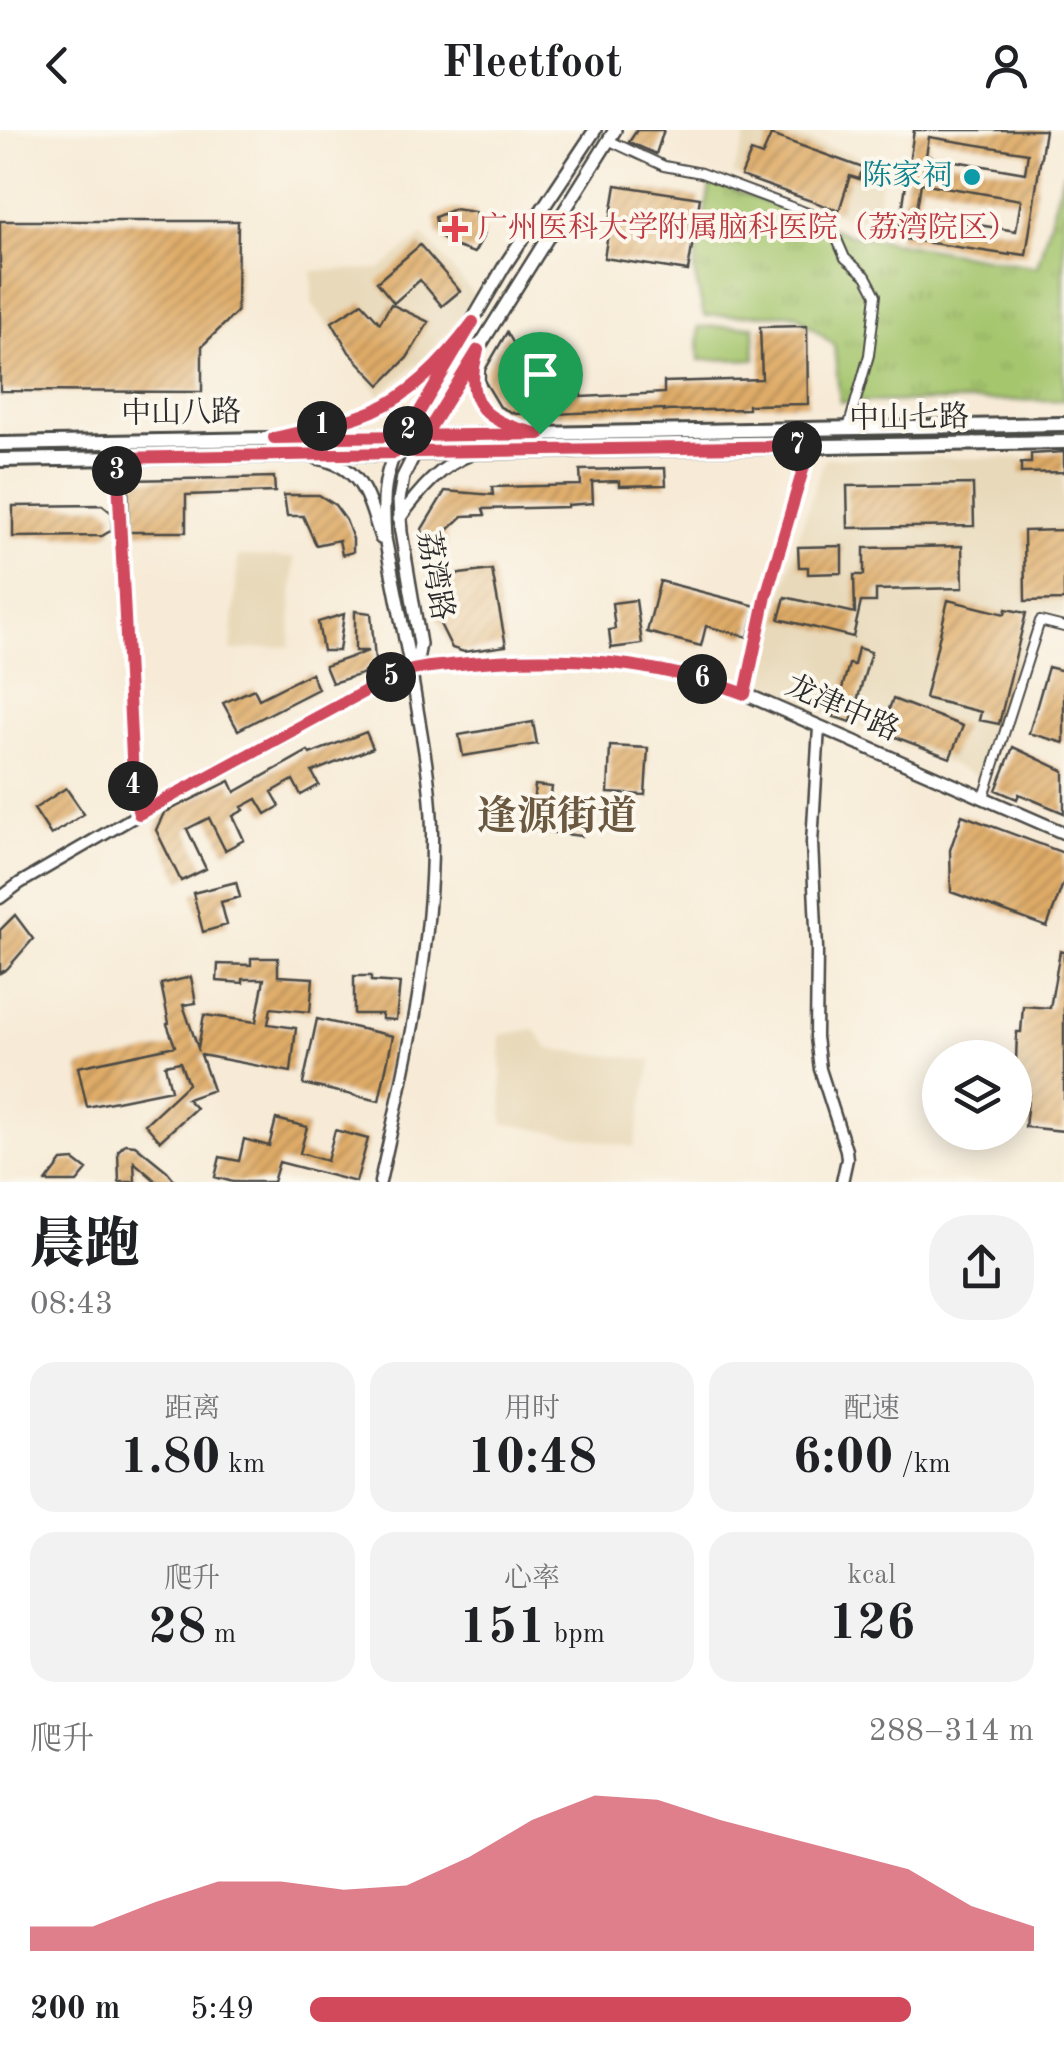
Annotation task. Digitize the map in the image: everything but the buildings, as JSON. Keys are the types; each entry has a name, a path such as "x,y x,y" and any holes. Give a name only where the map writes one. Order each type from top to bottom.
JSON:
{"main road":[{"name":"荔湾路","path":"411,669 390,567 384,518 386,475 395,453 506,264 595,130"},
{"name":"荔湾路","path":"411,669 420,644 399,519 402,478 424,436 612,135"},
{"path":"274,438 354,418 392,402 447,354 473,322"},
{"path":"478,350 471,378 474,397 482,408 511,428 540,434"},
{"name":"中山七路","path":"424,436 1064,424"},
{"name":"中山八路","path":"0,444 424,436"},
{"name":"中山七路","path":"395,453 1064,442"},
{"path":"399,519 438,474 478,451"},
{"name":"中山八路","path":"0,460 395,453"},
{"path":"288,456 335,462 356,477 369,499 390,567"},
{"name":"龙津中路","path":"411,669 572,658 687,675 745,694 1064,833"}],"street":[{"path":"612,135 664,166 702,173 829,221 845,258 866,276 876,295 868,355 848,428"},
{"path":"745,694 766,596 810,446"},
{"path":"117,458 134,796 139,814"},
{"path":"984,797 1040,621 1064,627"},
{"path":"0,898 139,814 411,669 430,793 431,872 416,1009 380,1182"},
{"path":"819,728 812,843 816,1037 820,1070 848,1159 842,1182"}],"shaded area":[{"path":"748,130 772,130 880,163 883,171 874,220 846,218 733,174"},
{"path":"423,235 475,296 421,361 379,395 312,303 312,271 381,269"},
{"path":"825,458 1064,458 1064,615 1038,609 983,778 759,688 798,536"},
{"path":"238,556 294,558 290,646 231,651"},
{"path":"534,1029 549,1049 652,1060 634,1147 503,1123 500,1035"}],"green space":[{"path":"1064,171 1064,400 840,402 834,345 795,314 704,316 694,271 711,181 846,234 1037,267"},
{"path":"754,326 755,359 699,360 698,327"}],"place":[{"name":"陈家祠","path":"972,177"},
{"name":"广州医科大学附属脑科医院（荔湾院区）","path":"455,229"}],"district":[{"name":"逢源街道","path":"557,819"}],"route":[{"path":"540,434 424,436 405,436 384,436 274,438 354,418 392,402 447,354 473,322 405,436 395,453 117,458 134,796 139,814 411,669 572,658 666,670 745,694 766,596 810,446 415,452 424,436 478,350 471,378 474,397 482,408 511,428 540,434"}]}
